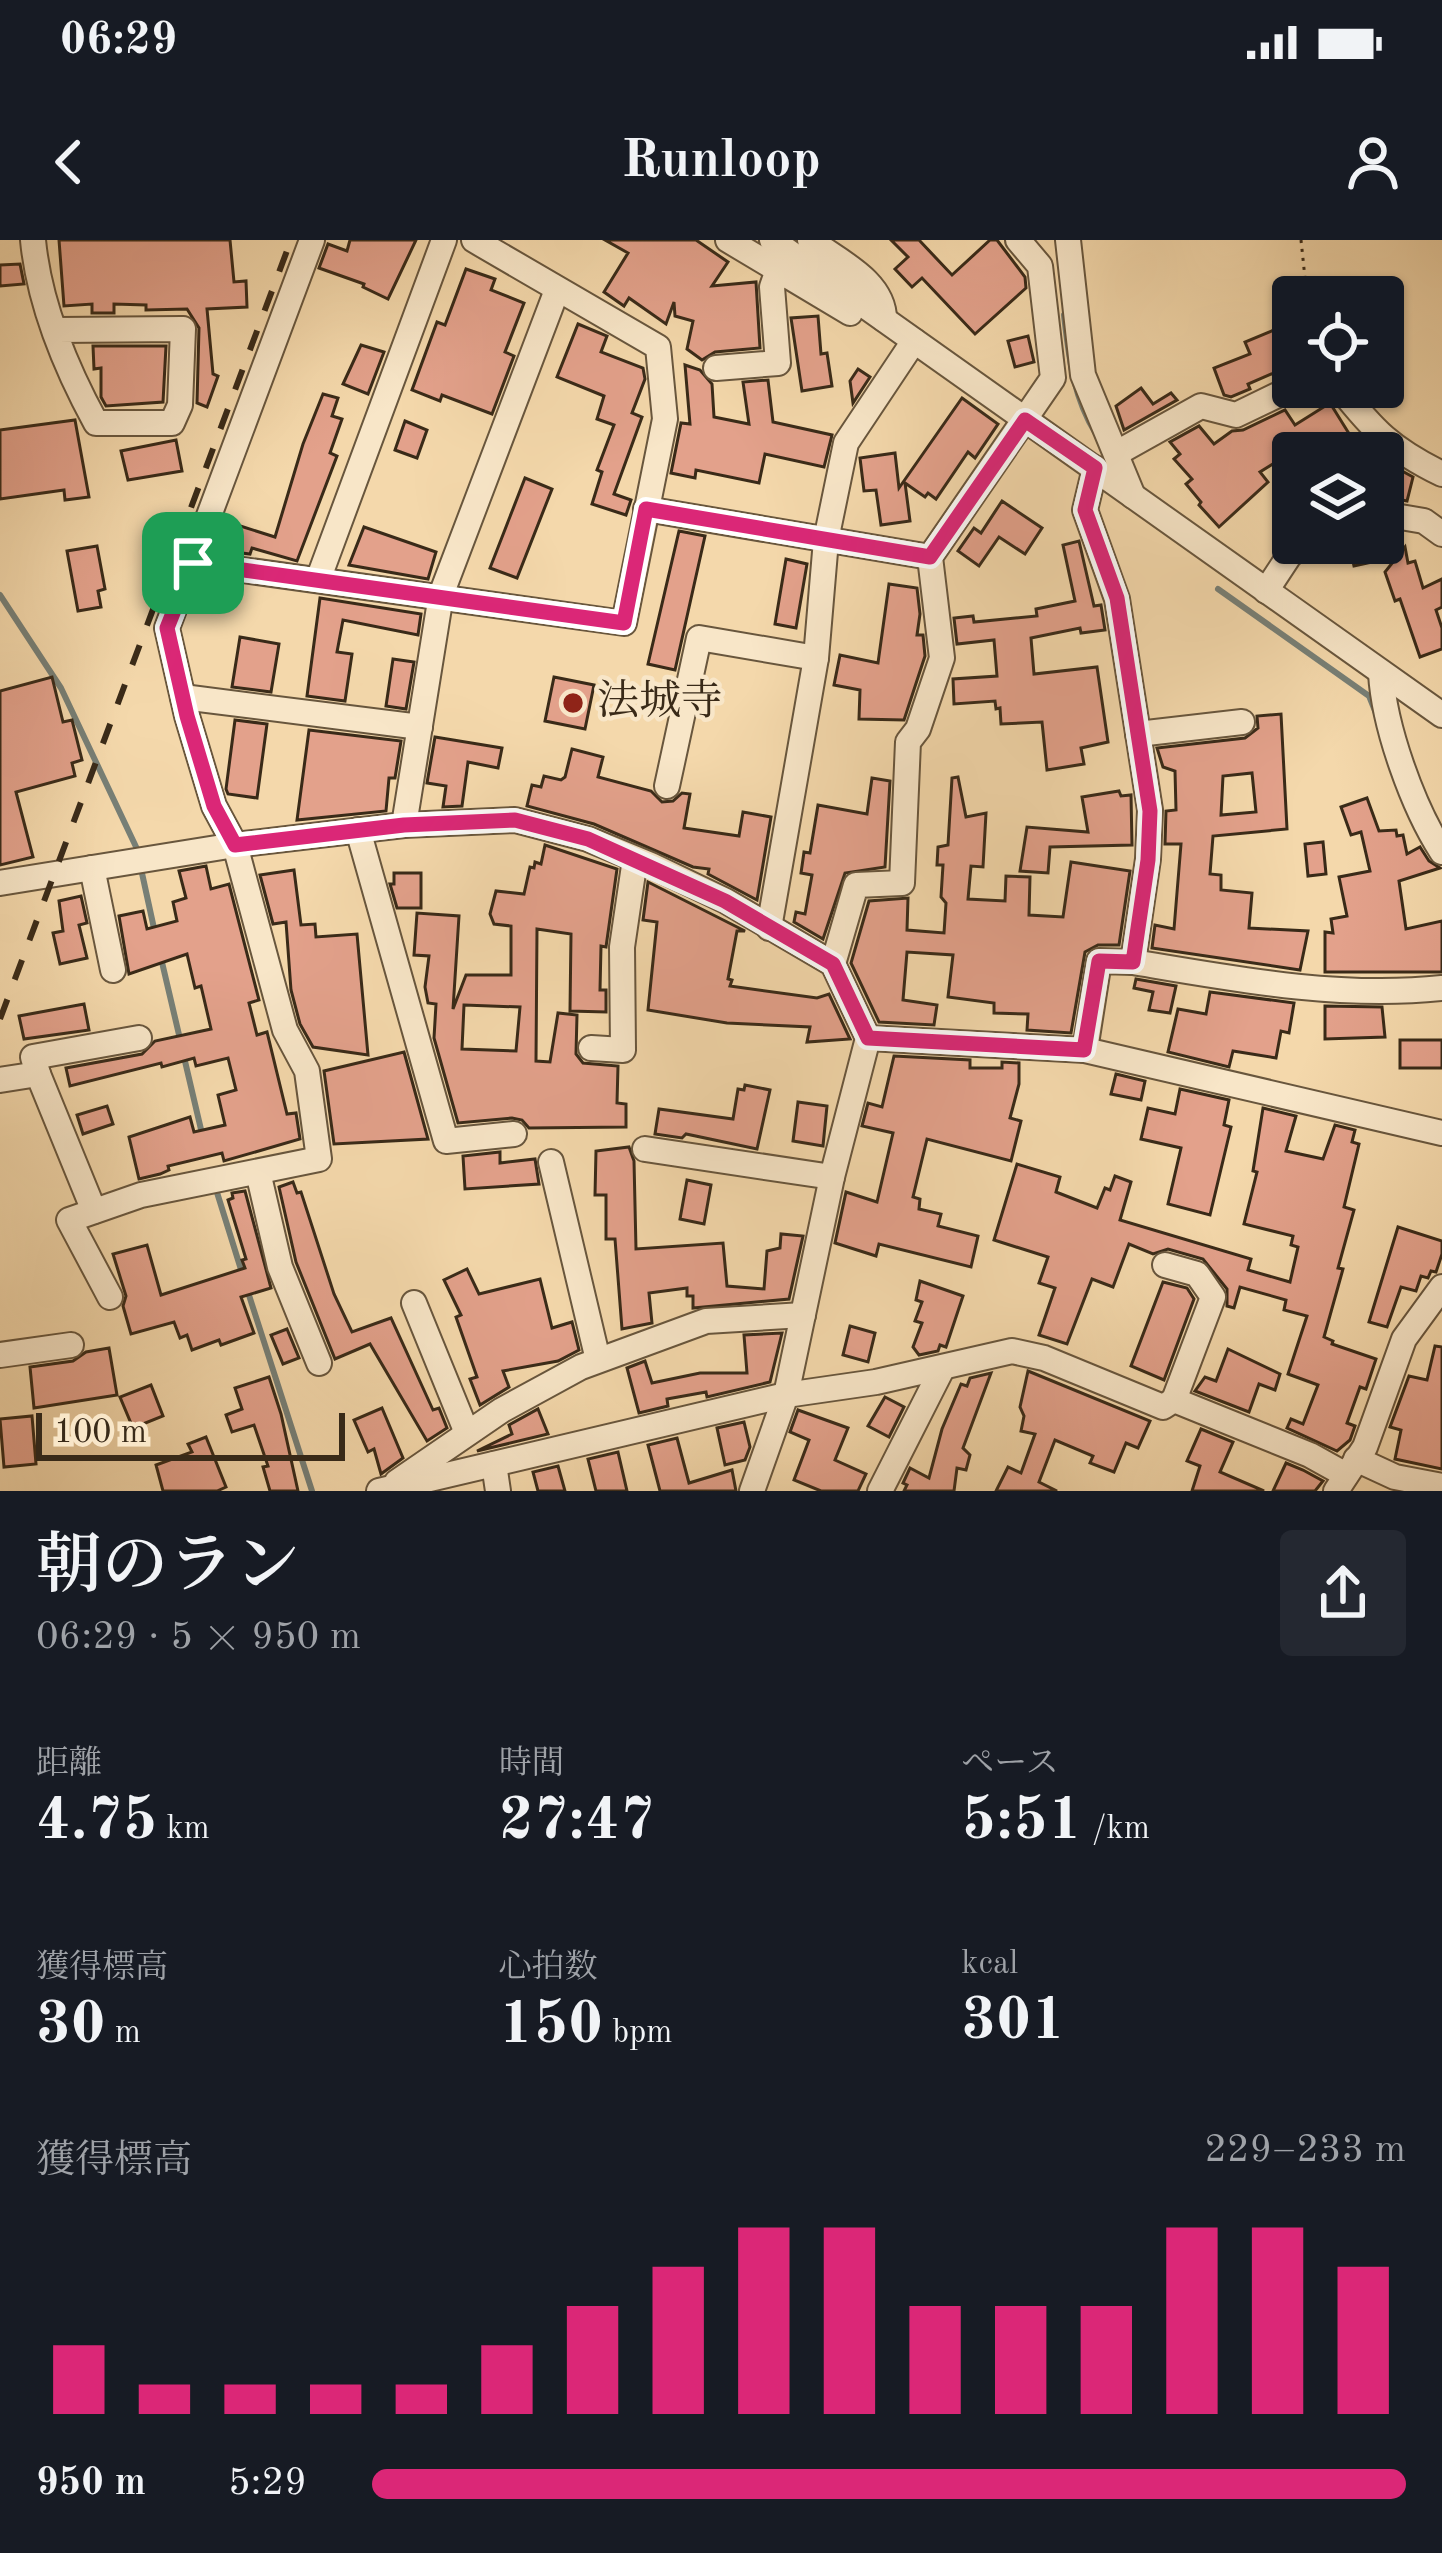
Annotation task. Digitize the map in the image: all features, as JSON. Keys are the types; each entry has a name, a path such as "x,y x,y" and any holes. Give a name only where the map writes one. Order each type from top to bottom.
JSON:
{"street":[{"path":"33,240 37,276 72,380 96,423 172,424 180,405 183,329 57,330"},
{"path":"110,1297 69,1220 141,1195 319,1160 307,1072 285,1030 235,845 214,806 167,628 312,240"},
{"path":"318,580 444,240"},
{"path":"193,563 624,623 665,419 658,347 474,240"},
{"path":"728,240 866,322 898,330"},
{"path":"772,240 1442,715"},
{"path":"810,240 877,290 898,330"},
{"path":"833,964 856,885 902,883 908,742 918,729 942,658 930,557 1053,378 1040,266 1018,240"},
{"path":"1068,240 1083,375 1133,496"},
{"path":"716,368 778,363 772,287 778,270"},
{"path":"404,825 441,596 556,290"},
{"path":"769,928 816,658 826,540 846,443 898,330"},
{"path":"1117,453 1202,406 1236,415 1272,398"},
{"path":"1356,408 1376,434 1442,474"},
{"path":"1095,468 1085,510 1117,598 1150,811 1133,962"},
{"path":"646,509 930,557"},
{"path":"1404,518 1424,521 1442,534"},
{"path":"1265,591 1284,564"},
{"path":"667,786 699,638 816,658"},
{"path":"1381,673 1383,705 1425,826 1442,852"},
{"path":"183,697 420,728"},
{"path":"1138,734 1242,722"},
{"path":"0,883 235,845 404,825 515,820 588,839 634,859 725,901 833,964 868,1038 832,1177 786,1394 752,1491"},
{"path":"358,830 446,1141 514,1133"},
{"path":"591,1048 623,1050 622,947 634,859"},
{"path":"92,868 113,970"},
{"path":"1084,1050 1099,961 1324,988 1442,988"},
{"path":"94,1211 33,1057 139,1038"},
{"path":"868,1038 1084,1050 1442,1133"},
{"path":"0,1080 38,1074"},
{"path":"645,1149 832,1177"},
{"path":"551,1162 598,1360"},
{"path":"258,1172 280,1267 319,1364"},
{"path":"383,1490 786,1394 942,1369 1012,1351 1044,1358 1162,1407 1174,1400 1214,1297 1197,1274 1165,1264"},
{"path":"1346,1475 1371,1432 1404,1339 1442,1287"},
{"path":"414,1303 467,1432"},
{"path":"383,1490 467,1432 598,1360 706,1321 803,1315"},
{"path":"0,1355 71,1345"},
{"path":"880,1491 942,1369"},
{"path":"1174,1400 1310,1455 1346,1475 1442,1486"},
{"path":"494,1464 499,1491"}],"path":[{"path":"1300,240 1304,276"}],"building":[{"path":"59,240 230,240 234,282 246,281 247,307 207,309 213,374 218,376 207,407 197,403 199,328 187,309 146,310 146,305 114,304 114,313 92,313 92,304 64,306"},
{"path":"350,240 416,240 388,299 364,284 319,268 328,244 347,251"},
{"path":"605,240 696,240 728,262 712,286 756,282 760,348 715,352 702,360 687,349 693,321 675,316 674,302 666,324 629,298 624,306 604,292 628,253"},
{"path":"891,240 919,240 952,275 990,240 997,240 1025,277 1026,288 975,334 922,278 912,287 895,269 908,257"},
{"path":"20,264 24,284 0,286 0,265"},
{"path":"466,269 495,279 491,290 524,303 505,352 514,356 492,414 442,395 440,401 412,390 437,322 445,325"},
{"path":"818,316 821,354 827,353 832,386 802,391 791,318"},
{"path":"578,324 607,336 601,352 643,368 645,379 632,413 642,417 614,494 631,500 626,515 592,504 602,472 597,470 614,425 597,419 604,396 557,377"},
{"path":"1272,331 1272,374 1248,384 1250,389 1224,395 1214,368 1250,354 1245,342"},
{"path":"1028,336 1034,362 1015,367 1008,341"},
{"path":"361,345 384,352 368,394 343,384"},
{"path":"93,346 166,346 163,402 106,406 101,397 101,368 94,369"},
{"path":"685,365 700,370 712,384 714,417 749,424 743,382 768,380 773,422 832,435 824,467 765,454 759,483 696,470 695,478 671,473 681,423 690,424"},
{"path":"858,369 870,377 853,403 850,381"},
{"path":"1141,388 1153,404 1171,393 1177,400 1124,430 1116,406"},
{"path":"323,394 338,398 332,416 342,419 330,453 337,456 297,561 252,548 250,554 226,551 234,524 275,537"},
{"path":"962,398 998,424 975,458 968,452 936,499 905,483 910,521 881,525 876,490 864,491 860,458 895,453 899,488"},
{"path":"1322,408 1333,408 1348,432 1272,432 1272,464 1260,472 1268,482 1219,527 1186,484 1192,479 1174,459 1180,454 1170,442 1199,426 1214,444 1232,431 1285,410 1295,425"},
{"path":"75,420 89,497 65,500 64,490 0,499 0,430"},
{"path":"405,421 427,430 417,458 395,450"},
{"path":"176,440 182,471 128,480 121,451"},
{"path":"1404,472 1413,477 1404,500"},
{"path":"525,478 552,489 517,578 490,568"},
{"path":"1002,501 1042,528 1025,554 999,537 979,566 958,551 974,528 981,533"},
{"path":"364,527 436,552 428,579 349,565"},
{"path":"679,531 705,536 675,670 648,664"},
{"path":"1079,541 1094,606 1101,605 1105,630 1081,633 1080,628 1031,638 1034,674 1097,667 1108,742 1081,748 1084,764 1047,770 1042,722 1001,724 995,701 954,704 953,679 997,676 994,640 957,644 954,618 973,616 974,622 1037,616 1036,609 1075,601 1063,545"},
{"path":"97,546 105,589 98,591 101,607 78,611 67,551"},
{"path":"1404,548 1408,563 1415,561 1423,588 1442,579 1442,607 1436,610 1442,649 1420,657 1385,572 1391,564 1404,564"},
{"path":"786,559 807,564 796,628 775,624"},
{"path":"889,584 917,588 917,635 923,635 925,656 904,720 859,719 860,690 834,685 840,655 878,663"},
{"path":"320,598 421,614 418,635 343,620 337,652 352,654 345,701 307,696"},
{"path":"240,637 279,644 271,692 232,687"},
{"path":"393,659 414,662 406,709 386,706"},
{"path":"52,677 63,722 72,720 82,760 72,763 75,776 16,792 33,857 0,865 0,691"},
{"path":"554,677 594,685 585,729 545,721"},
{"path":"1281,714 1287,829 1213,836 1210,874 1221,875 1221,890 1252,893 1249,928 1308,931 1300,970 1152,948 1155,925 1174,929 1181,844 1165,844 1166,811 1176,810 1175,771 1163,767 1157,748 1245,738 1258,728 1257,716","holes":["1252,773 1256,812 1221,815 1223,776"]},
{"path":"235,720 267,724 257,798 228,794 226,789"},
{"path":"309,730 401,741 395,778 389,778 386,811 297,820"},
{"path":"435,737 502,748 498,768 468,762 462,806 443,807 446,786 427,783"},
{"path":"572,749 603,757 598,777 651,791 662,802 690,794 684,828 739,836 743,812 771,817 757,900 708,874 709,869 693,867 594,824 527,806 532,785 541,787 544,776 565,777"},
{"path":"958,777 966,817 986,813 983,867 971,866 968,899 1005,901 1006,876 1030,877 1029,915 1063,917 1071,862 1130,871 1119,945 1098,945 1085,952 1071,1033 1027,1030 1028,1014 994,1013 994,1003 948,997 953,955 907,952 903,1000 937,1005 934,1025 879,1022 851,963 869,901 908,898 907,930 944,933 946,903 941,897 943,865 937,865 938,847 948,845 952,778"},
{"path":"872,778 890,781 885,867 845,873 823,939 794,922 796,912 805,914 812,875 801,873 804,852 810,853 818,805 867,814"},
{"path":"1119,791 1121,796 1131,795 1132,845 1050,847 1048,873 1020,871 1027,827 1088,832 1082,797"},
{"path":"1367,798 1379,831 1396,830 1397,836 1403,835 1407,854 1420,847 1440,868 1399,881 1406,929 1442,921 1442,972 1325,972 1325,932 1333,933 1331,919 1347,916 1339,877 1370,871 1361,832 1351,835 1341,807"},
{"path":"1323,842 1326,874 1308,876 1305,844"},
{"path":"545,845 617,869 606,947 601,946 600,990 606,990 606,1012 570,1011 571,934 537,929 536,1061 550,1062 558,1013 577,1015 576,1054 583,1063 618,1066 617,1103 626,1104 626,1127 529,1128 512,1118 458,1123 434,1038 436,1004 428,1003 425,987 429,956 414,955 417,913 459,916 453,1009 466,975 511,975 511,926 494,924 490,914 496,891 524,894 530,867 541,864","holes":["464,1005 520,1007 516,1051 462,1049"]},
{"path":"206,866 211,889 229,884 259,1000 249,1003 257,1035 267,1032 287,1114 296,1113 300,1139 224,1161 222,1153 168,1166 169,1170 139,1179 129,1137 190,1117 194,1132 225,1125 218,1095 236,1090 228,1058 196,1066 194,1058 162,1067 161,1063 70,1086 66,1068 142,1054 155,1041 211,1029 187,954 129,974 119,916 143,911 147,929 177,921 173,902 186,898 179,871"},
{"path":"294,870 301,925 315,924 316,937 357,934 368,1055 313,1047 300,1024 291,990 286,922 273,924 260,875"},
{"path":"394,873 421,873 421,908 397,908 390,884 394,884"},
{"path":"648,882 745,931 737,931 730,986 817,998 829,994 850,1039 807,1042 810,1027 727,1023 648,1010 657,922 643,920"},
{"path":"81,896 87,923 79,925 87,958 60,964 53,933 63,931 59,901"},
{"path":"1136,979 1176,986 1170,1013 1149,1010 1153,992 1134,988"},
{"path":"1210,992 1294,1003 1289,1033 1281,1031 1276,1058 1233,1051 1229,1067 1168,1052 1178,1009 1206,1014"},
{"path":"84,1004 89,1030 24,1039 19,1016"},
{"path":"1325,1006 1382,1007 1385,1037 1325,1039"},
{"path":"1400,1040 1442,1040 1442,1068 1400,1068"},
{"path":"404,1052 428,1139 334,1144 324,1071"},
{"path":"894,1056 970,1060 970,1068 1019,1063 1010,1118 1021,1121 1011,1161 927,1139 913,1197 920,1199 919,1209 941,1214 938,1226 978,1236 971,1267 879,1244 876,1256 835,1243 846,1192 877,1202 893,1133 862,1126 868,1103 882,1107"},
{"path":"1116,1074 1145,1081 1141,1100 1111,1094"},
{"path":"745,1085 770,1090 757,1149 686,1134 682,1138 655,1134 659,1109 733,1119 738,1089 744,1090"},
{"path":"1180,1089 1229,1100 1224,1125 1231,1127 1210,1215 1168,1204 1181,1148 1141,1139 1148,1108 1175,1114"},
{"path":"798,1102 827,1106 823,1146 793,1141"},
{"path":"107,1106 113,1124 83,1134 77,1115"},
{"path":"1263,1108 1296,1116 1286,1151 1323,1159 1335,1125 1355,1130 1352,1142 1359,1144 1344,1207 1354,1210 1324,1337 1376,1359 1347,1423 1355,1426 1350,1440 1337,1451 1287,1428 1291,1419 1303,1424 1318,1385 1288,1374 1307,1316 1284,1310 1286,1300 1240,1287 1234,1308 1227,1306 1227,1289 1203,1259 1168,1249 1153,1254 1129,1244 1113,1287 1092,1279 1067,1344 1039,1335 1055,1288 1039,1283 1048,1257 994,1240 1017,1164 1060,1177 1056,1192 1097,1208 1115,1176 1131,1182 1120,1220 1251,1259 1248,1270 1290,1282 1298,1247 1291,1245 1293,1236 1244,1224 1257,1172 1253,1171"},
{"path":"629,1147 634,1161 636,1249 723,1243 727,1286 764,1289 767,1251 780,1248 781,1234 803,1236 789,1299 693,1308 687,1288 649,1293 652,1323 622,1329 615,1239 606,1239 606,1195 595,1195 596,1151"},
{"path":"500,1152 500,1163 535,1159 539,1184 465,1189 463,1156"},
{"path":"687,1180 711,1185 704,1224 680,1219"},
{"path":"293,1182 297,1193 301,1192 334,1294 352,1332 391,1318 433,1410 439,1408 447,1428 427,1441 370,1344 335,1359 296,1262 279,1187"},
{"path":"245,1191 271,1288 241,1297 254,1333 192,1350 187,1335 180,1338 174,1322 131,1334 113,1254 147,1245 161,1295 245,1268 228,1200 232,1193"},
{"path":"1398,1227 1442,1241 1442,1254 1436,1272 1431,1271 1428,1278 1421,1276 1416,1291 1401,1287 1387,1327 1369,1322"},
{"path":"467,1269 479,1294 540,1279 552,1328 572,1322 579,1350 558,1361 503,1371 509,1387 480,1405 470,1379 477,1377 456,1317 461,1315 444,1280"},
{"path":"920,1281 963,1296 946,1347 940,1345 938,1351 919,1355 913,1347 922,1323 915,1321 922,1302 916,1300"},
{"path":"1163,1282 1187,1288 1194,1299 1164,1380 1131,1366"},
{"path":"850,1326 875,1333 868,1362 843,1355"},
{"path":"287,1329 299,1358 283,1364 271,1335"},
{"path":"782,1333 770,1382 707,1397 706,1392 667,1399 668,1406 639,1413 627,1368 645,1361 652,1383 700,1373 747,1373 744,1335"},
{"path":"1435,1346 1442,1347 1442,1469 1395,1459 1401,1430 1390,1427 1409,1376 1427,1380"},
{"path":"109,1348 117,1395 34,1408 30,1367 73,1361 86,1352"},
{"path":"1228,1349 1280,1374 1275,1390 1259,1384 1249,1412 1195,1391 1205,1377 1216,1381"},
{"path":"1028,1371 1150,1421 1138,1448 1126,1443 1114,1472 1090,1463 1093,1456 1055,1440 1039,1482 1057,1491 996,1491 1008,1467 1021,1473 1035,1434 1021,1431 1024,1416 1020,1407"},
{"path":"991,1373 963,1448 970,1455 966,1470 957,1468 954,1491 904,1491 910,1468 929,1478 961,1384 967,1386 970,1378"},
{"path":"269,1377 298,1491 270,1491 263,1467 268,1466 254,1425 232,1432 226,1415 242,1409 235,1388"},
{"path":"151,1385 163,1416 133,1428 120,1397"},
{"path":"885,1397 904,1407 889,1437 868,1426"},
{"path":"382,1408 403,1458 381,1474 374,1449 368,1452 354,1420"},
{"path":"538,1409 548,1434 477,1451 512,1434 509,1425"},
{"path":"798,1410 848,1428 835,1460 866,1474 858,1491 821,1491 794,1480 809,1440 790,1432"},
{"path":"32,1416 36,1464 4,1467 0,1419"},
{"path":"744,1422 750,1447 745,1460 725,1465 717,1428"},
{"path":"1201,1429 1233,1442 1220,1472 1264,1491 1192,1491 1200,1466 1187,1461"},
{"path":"206,1437 226,1487 163,1491 156,1465 192,1452 188,1444"},
{"path":"677,1438 689,1483 732,1470 736,1491 660,1491 648,1445"},
{"path":"618,1452 627,1491 596,1491 588,1459"},
{"path":"1286,1463 1323,1481 1315,1491 1273,1491"},
{"path":"558,1466 565,1491 538,1491 533,1472"}],"waterway":[{"path":"1064,315 1077,391 1096,434"},
{"path":"1218,589 1369,696 1377,716"},
{"path":"0,595 61,688 138,851"},
{"path":"140,864 155,933"},
{"path":"161,958 180,1039"},
{"path":"184,1057 203,1138"},
{"path":"215,1186 243,1276"},
{"path":"247,1289 312,1491"}],"railway":[{"path":"0,1019 291,240"}],"place":[{"name":"法城寺","path":"573,703"}],"route":[{"path":"1025,420 1095,468 1085,510 1117,598 1150,811 1133,962 1099,961 1084,1050 868,1038 833,964 725,901 588,839 515,820 404,825 235,845 214,806 167,628 193,563 624,623 646,509 930,557 1025,420"}]}
